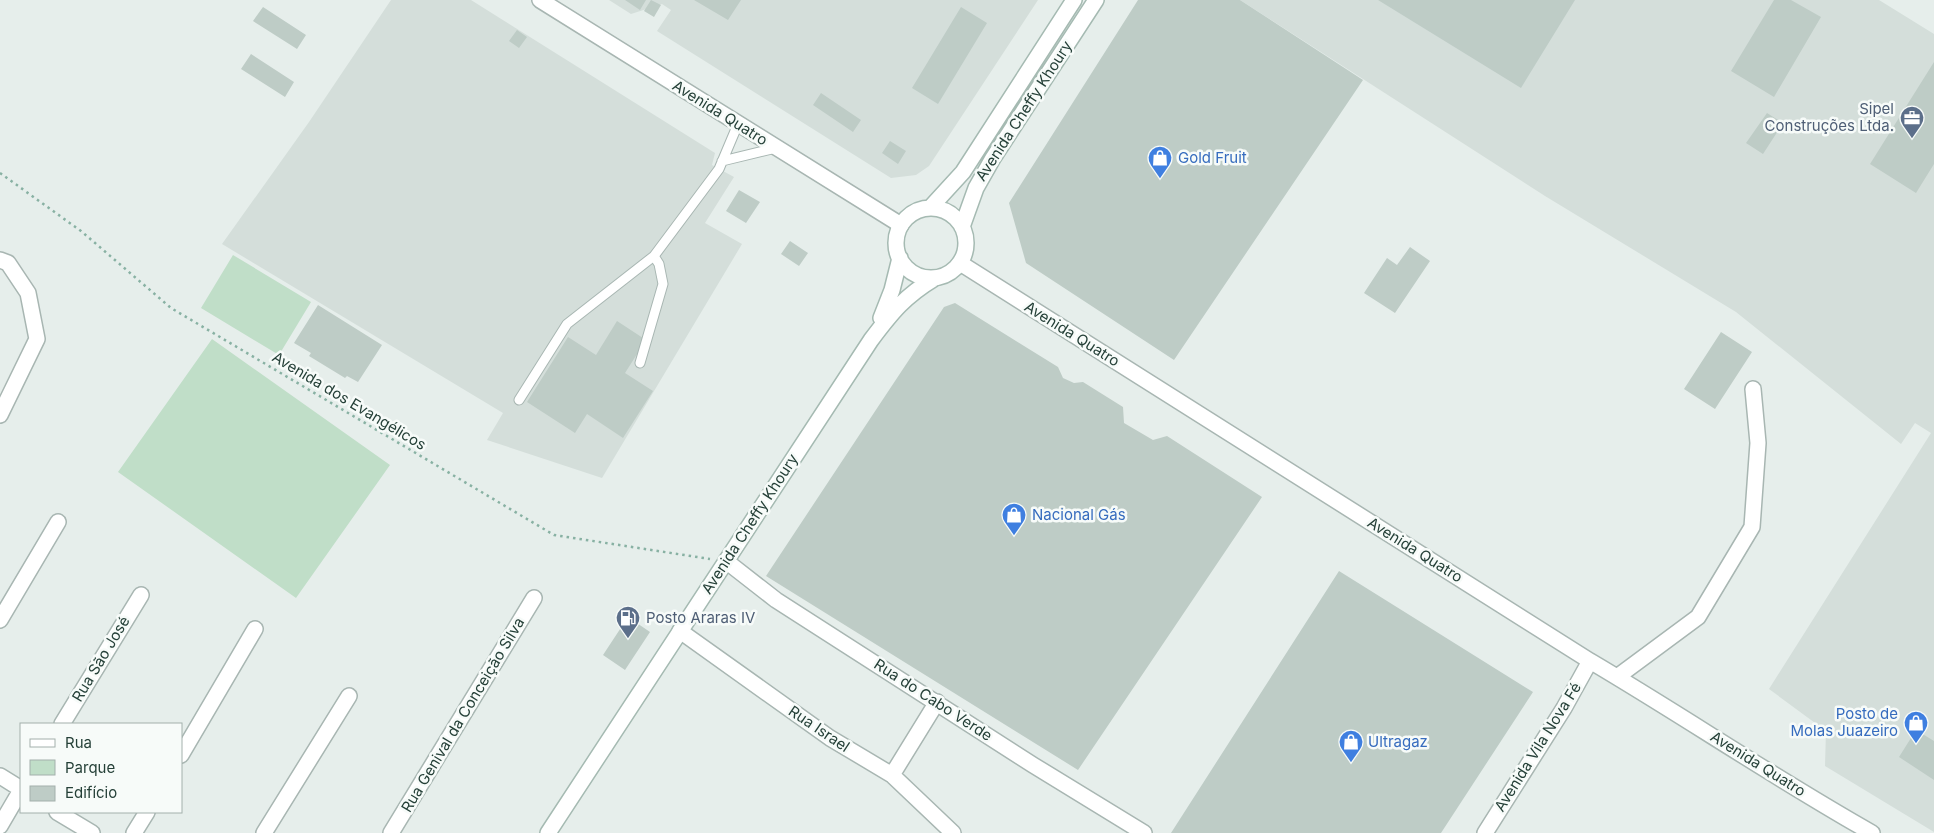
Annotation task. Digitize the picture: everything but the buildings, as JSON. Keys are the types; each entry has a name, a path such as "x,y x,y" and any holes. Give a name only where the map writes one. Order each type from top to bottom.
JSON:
{"street":[{"name":"Avenida Quatro","path":"540,0 901,225"},
{"name":"Avenida Cheffy Khoury","path":"930,208 963,172 1074,0"},
{"name":"Avenida Cheffy Khoury","path":"962,227 976,188 992,158 1096,0"},
{"path":"871,340 900,303 913,292 935,278 945,275 960,263 965,251 966,239 962,227 957,219 949,213 940,209 930,208 919,210 909,216 901,225 896,247 906,268 916,274 935,278"},
{"path":"871,340 892,290 900,258"},
{"path":"0,260 8,263 28,293 37,339 1,414"},
{"name":"Avenida Quatro","path":"960,263 1590,661 1672,709 1820,804 1872,833"},
{"name":"Avenida Cheffy Khoury","path":"548,833 871,340"},
{"path":"1617,677 1698,617 1752,527 1758,443 1753,389"},
{"path":"0,620 58,522"},
{"name":"Rua do Cabo Verde","path":"726,561 776,600 1144,833"},
{"name":"Rua São José","path":"63,723 141,594"},
{"name":"Rua Genival da Conceição Silva","path":"391,833 534,598"},
{"path":"182,753 254,629"},
{"name":"Rua Israel","path":"680,630 830,738 892,775 953,833"},
{"name":"Avenida Vila Nova Fé","path":"1485,833 1564,708 1590,661"},
{"path":"264,833 349,696"},
{"path":"892,775 937,702"},
{"path":"0,776 20,789"},
{"path":"0,826 20,792"},
{"path":"60,813 92,833"},
{"path":"134,833 146,813"}],"lane":[{"path":"519,400 568,324 654,256 719,169 738,124"},
{"path":"722,161 776,148"},
{"path":"640,363 663,284 659,264 654,256"}],"path":[{"name":"Avenida dos Evangélicos","path":"0,173 81,231 171,308 554,535 726,561"}],"shaded area":[{"path":"391,0 471,0 715,153 712,165 734,177 705,223 742,244 602,478 487,440 503,413 222,244 309,122"},
{"path":"609,0 1038,0 929,166 916,175 891,178 657,31 671,10 662,4 631,14"},
{"path":"1240,0 1879,0 1934,34 1934,832 1825,766 1826,731 1769,689 1931,433 1915,423 1901,444 1736,312 1545,196"}],"green space":[{"path":"233,255 311,302 279,355 201,308"},
{"path":"212,339 390,465 296,598 118,472"}],"place":[{"name":"Sipel Construções Ltda.","path":"1912,139"},
{"name":"Gold Fruit","path":"1160,179"},
{"name":"Nacional Gás","path":"1014,536"},
{"name":"Posto Araras IV","path":"628,639"},
{"name":"Posto de Molas Juazeiro","path":"1916,744"},
{"name":"Ultragaz","path":"1351,763"}]}
